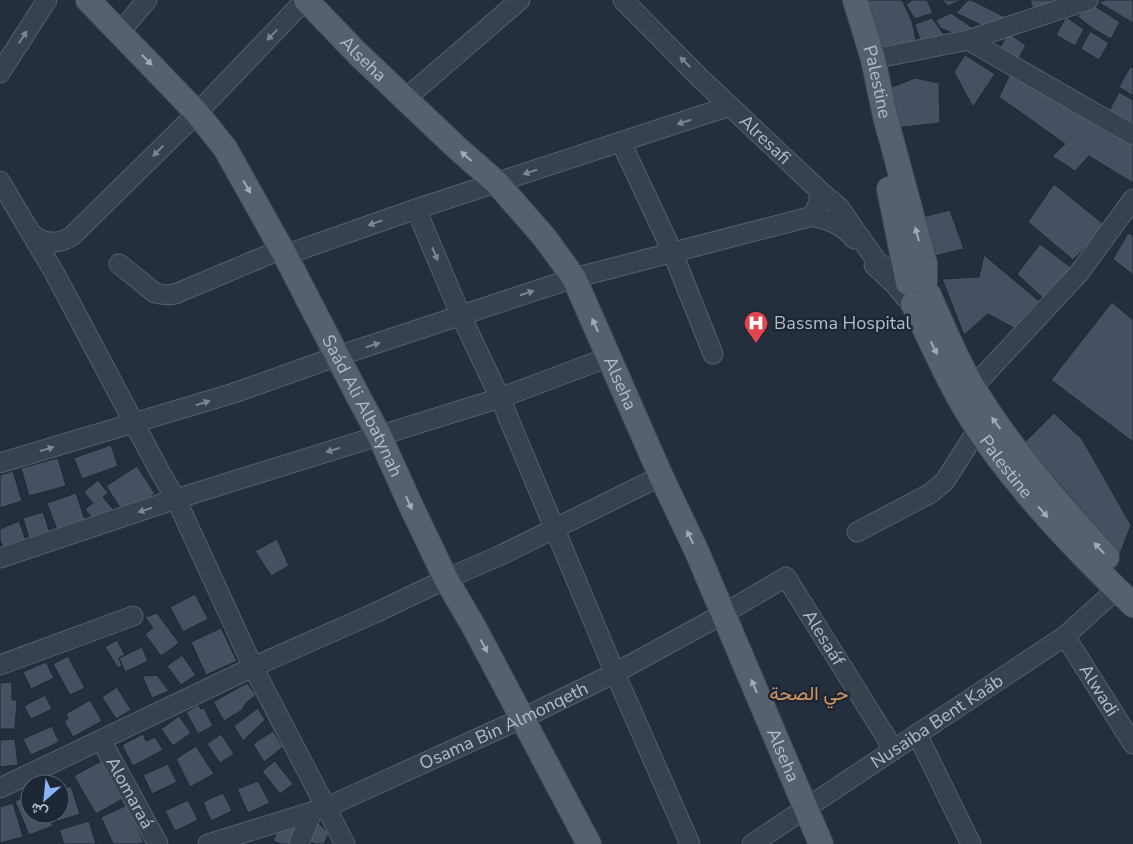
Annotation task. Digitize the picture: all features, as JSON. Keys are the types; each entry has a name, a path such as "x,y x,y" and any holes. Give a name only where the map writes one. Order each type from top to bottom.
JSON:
{"main road":[{"name":"Saád Ali Albatynah","path":"88,0 197,113 225,148 284,252 379,435 446,579 474,626 589,844"},
{"name":"Alseha","path":"306,0 405,99 497,183 545,238 574,278 661,476 697,552 821,844"},
{"name":"Palestine","path":"843,0 853,31 914,288 958,397 978,430 1057,528 1128,592"},
{"name":"Palestine","path":"855,0 873,59 885,116 925,264 914,288"},
{"name":"Palestine","path":"914,288 949,340 973,387 992,418 1054,499 1114,565 1128,592"}],"street":[{"path":"0,73 47,0"},
{"path":"120,32 147,0"},
{"path":"31,233 41,240 53,242 60,242 72,236 197,113 306,0"},
{"path":"405,99 520,0"},
{"name":"Alresafi","path":"622,0 730,106 839,207 878,262 891,269 899,269 914,288"},
{"path":"873,59 968,40 1088,0"},
{"path":"968,40 1133,135"},
{"path":"119,264 155,293 175,294 284,252 730,106"},
{"path":"621,142 672,251 713,354"},
{"path":"0,181 99,355 134,424 176,499 320,809 346,844"},
{"path":"813,216 822,192"},
{"path":"973,387 1079,272 1133,199"},
{"path":"416,209 461,316 500,398 556,528 615,673 690,844"},
{"path":"0,463 234,393 338,356 574,278 672,251 813,216 844,228 875,266 896,286 914,288"},
{"path":"0,558 176,499 500,398 609,357"},
{"path":"857,532 939,487 945,481 978,430"},
{"path":"0,788 253,667 375,613 556,528 661,476"},
{"name":"Osama Bin Almonqeth","path":"208,844 320,809 523,718 615,673 786,577"},
{"name":"Alesaáf","path":"786,577 894,750"},
{"name":"Nusaiba Bent Kaáb","path":"752,844 1066,636 1128,592"},
{"path":"0,665 133,616"},
{"name":"Alwadi","path":"1066,636 1133,744"},
{"path":"917,734 971,844"},
{"name":"Alomaraá","path":"101,740 158,844"},
{"path":"299,844 320,809"}],"building":[{"path":"863,0 902,0 912,21 917,45 883,50"},
{"path":"912,0 927,0 933,13 915,19 906,5"},
{"path":"942,0 962,0 948,6"},
{"path":"968,0 1015,22 991,30 956,13"},
{"path":"1030,0 1069,0 1035,15"},
{"path":"1105,0 1133,0 1133,23 1098,2"},
{"path":"1093,5 1120,22 1111,39 1092,28 1077,16"},
{"path":"951,13 980,33 964,38 940,28 936,20"},
{"path":"1066,17 1084,29 1075,46 1056,35"},
{"path":"932,18 948,40 921,44 915,24"},
{"path":"1090,31 1109,43 1099,60 1081,49"},
{"path":"1008,33 1026,45 1017,62 998,51"},
{"path":"965,55 995,74 973,107 954,72"},
{"path":"1130,67 1133,68 1133,96 1119,87"},
{"path":"1011,72 1133,142 1133,183 1089,156 1075,171 1052,156 1065,144 999,97"},
{"path":"915,78 939,83 940,123 895,128 887,89"},
{"path":"1119,92 1133,100 1133,128 1108,113"},
{"path":"1054,184 1106,226 1073,260 1028,222"},
{"path":"950,210 964,249 935,256 918,218"},
{"path":"1128,233 1133,235 1133,275 1113,259"},
{"path":"1040,244 1072,268 1044,299 1017,274"},
{"path":"984,255 1039,301 1016,329 988,314 964,335 942,279 979,277"},
{"path":"1112,302 1133,320 1133,442 1051,380"},
{"path":"1054,413 1082,439 1131,525 1120,554 1024,443"},
{"path":"111,445 118,466 82,479 74,458"},
{"path":"58,458 66,486 29,496 21,468"},
{"path":"137,466 155,494 124,514 106,486"},
{"path":"13,471 22,501 0,508 0,475"},
{"path":"98,480 108,493 103,497 113,509 96,523 85,509 93,503 84,492"},
{"path":"76,493 86,523 58,533 47,503"},
{"path":"43,512 51,536 30,542 23,518"},
{"path":"19,521 27,543 5,552 0,540 0,529"},
{"path":"277,539 289,566 271,576 255,551"},
{"path":"195,594 208,619 183,632 170,607"},
{"path":"157,613 179,643 161,656 145,634 153,628 145,617"},
{"path":"221,628 237,661 206,675 191,642"},
{"path":"117,640 125,655 119,658 122,666 118,668 105,647"},
{"path":"142,647 148,661 125,672 119,658"},
{"path":"182,655 196,675 181,685 167,666"},
{"path":"68,656 85,688 70,695 53,664"},
{"path":"46,662 54,678 31,689 23,672"},
{"path":"157,675 169,691 152,698 142,676"},
{"path":"12,682 12,700 17,700 15,729 0,729 0,683"},
{"path":"247,683 256,695 246,703 242,710 224,721 213,702"},
{"path":"117,687 131,710 116,719 102,697"},
{"path":"45,695 52,709 31,719 24,706"},
{"path":"90,700 102,721 73,737 64,721 68,719 66,714"},
{"path":"198,705 201,709 204,708 213,726 198,734 186,712"},
{"path":"258,708 265,720 243,741 234,726"},
{"path":"179,716 191,733 173,746 161,729"},
{"path":"52,726 59,742 31,755 23,739"},
{"path":"273,731 283,747 264,762 253,744"},
{"path":"143,734 146,741 155,737 163,750 133,766 122,745"},
{"path":"221,734 234,754 220,763 207,744"},
{"path":"15,739 18,765 0,767 0,740"},
{"path":"196,746 214,774 190,787 176,759"},
{"path":"101,761 122,799 96,814 74,776"},
{"path":"275,761 293,784 280,794 262,771"},
{"path":"168,764 177,782 152,794 143,775"},
{"path":"258,781 270,803 248,813 237,789"},
{"path":"70,786 80,814 70,817"},
{"path":"223,793 232,811 211,821 203,802"},
{"path":"20,799 20,813 15,801"},
{"path":"188,800 198,820 175,831 165,811"},
{"path":"13,803 23,837 0,843 0,807"},
{"path":"127,805 144,842 139,844 113,844 101,817"},
{"path":"313,818 329,833 324,844 315,844 304,839"},
{"path":"89,821 96,844 64,844 59,830"},
{"path":"24,824 52,824 53,826 29,835"},
{"path":"299,824 291,844 281,844 273,841 279,828"}],"place":[{"name":"Bassma Hospital","path":"756,344"}],"district":[{"name":"حي الصحة","path":"809,693"}]}
